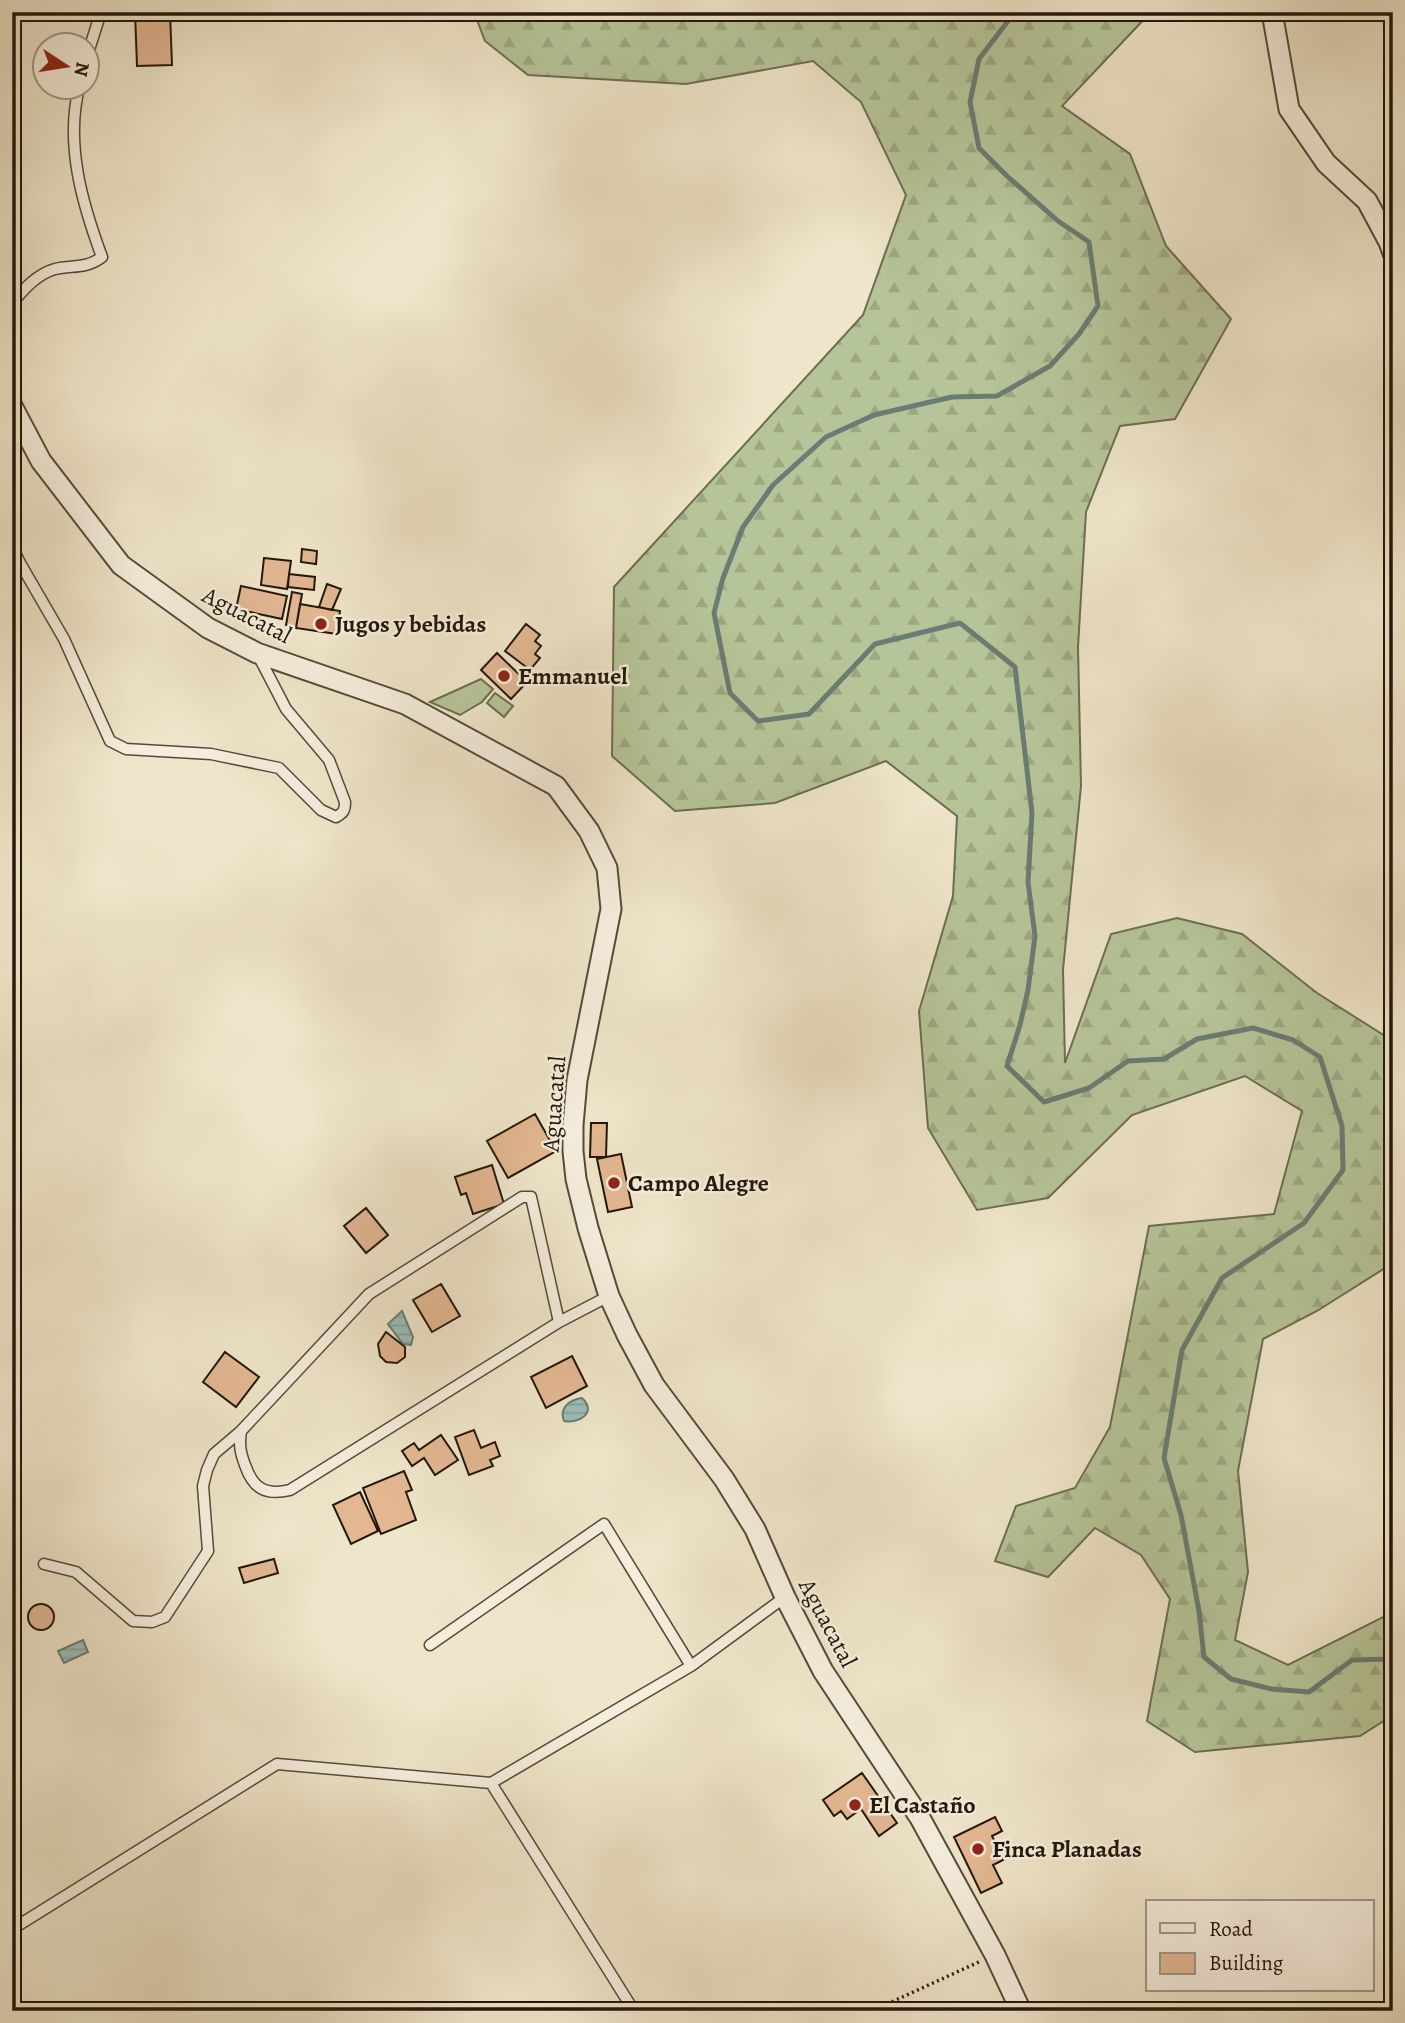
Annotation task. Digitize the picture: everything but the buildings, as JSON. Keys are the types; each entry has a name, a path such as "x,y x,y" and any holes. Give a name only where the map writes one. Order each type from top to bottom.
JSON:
{"street":[{"path":"1272,12 1289,109 1326,163 1367,201 1393,253"},
{"name":"Aguacatal","path":"12,406 41,461 121,565 208,628 257,653 405,704 556,786 589,831 607,868 611,909 577,1080 573,1151 576,1180 609,1296 654,1385 724,1479 755,1529 785,1598 823,1671 920,1818 995,1955 1021,2011"}],"lane":[{"path":"94,32 101,12"},
{"path":"12,303 29,283 52,270 91,265 102,257 85,206 76,160 73,111 75,102"},
{"path":"12,547 64,639 110,741 126,749 211,754 279,768 321,810 336,817 342,814 345,803 329,760 286,709 257,653"},
{"path":"44,1564 76,1572 134,1620 152,1622 165,1617 208,1552 203,1486 214,1454 241,1431 369,1294 522,1197 531,1197 559,1322"},
{"path":"241,1431 239,1445 250,1481 264,1490 279,1493 290,1490 559,1322 609,1296"},
{"path":"430,1645 604,1524 691,1665"},
{"path":"13,1928 277,1764 491,1783 691,1665 785,1598"},
{"path":"491,1783 634,2011"}],"path":[{"path":"872,2011 995,1955"}],"green space":[{"path":"474,12 1148,12 1062,106 1130,154 1166,246 1231,319 1175,419 1120,426 1086,512 1078,647 1081,786 1063,970 1065,1063 1111,934 1177,918 1242,934 1317,993 1393,1041 1393,1263 1317,1311 1263,1339 1238,1471 1248,1572 1235,1640 1288,1665 1393,1612 1393,1715 1360,1736 1195,1752 1147,1721 1170,1599 1141,1555 1095,1528 1048,1577 995,1561 1016,1506 1075,1488 1110,1427 1149,1226 1274,1214 1302,1111 1245,1076 1132,1115 1048,1198 977,1210 928,1128 919,1011 953,896 957,816 886,761 775,803 675,811 612,756 614,587 863,315 906,195 861,102 813,61 686,84 528,75 485,41"},
{"path":"481,679 493,689 482,702 460,715 430,702"},
{"path":"495,693 513,706 504,717 487,703"}],"water":[{"path":"402,1311 413,1337 411,1345 403,1344 388,1324"},
{"path":"582,1398 588,1408 587,1413 575,1421 564,1421 563,1412 566,1405"},
{"path":"83,1640 88,1652 64,1663 58,1651"}],"waterway":[{"path":"1012,12 979,59 970,102 979,148 1058,221 1089,242 1098,306 1079,334 1050,366 997,396 952,397 874,415 826,437 773,485 743,527 723,578 714,613 730,693 758,721 809,714 875,644 960,623 1015,667 1032,813 1028,882 1035,936 1028,990 1007,1066 1044,1102 1089,1088 1128,1061 1164,1059 1197,1039 1253,1028 1293,1040 1320,1057 1342,1126 1343,1170 1304,1223 1222,1278 1182,1350 1164,1458 1181,1515 1199,1611 1204,1657 1231,1679 1272,1689 1309,1692 1352,1660 1393,1659"}],"place":[{"name":"Jugos y bebidas","path":"321,624"},
{"name":"Emmanuel","path":"504,676"},
{"name":"Campo Alegre","path":"614,1183"},
{"name":"El Castaño","path":"855,1805"},
{"name":"Finca Planadas","path":"978,1849"}]}
